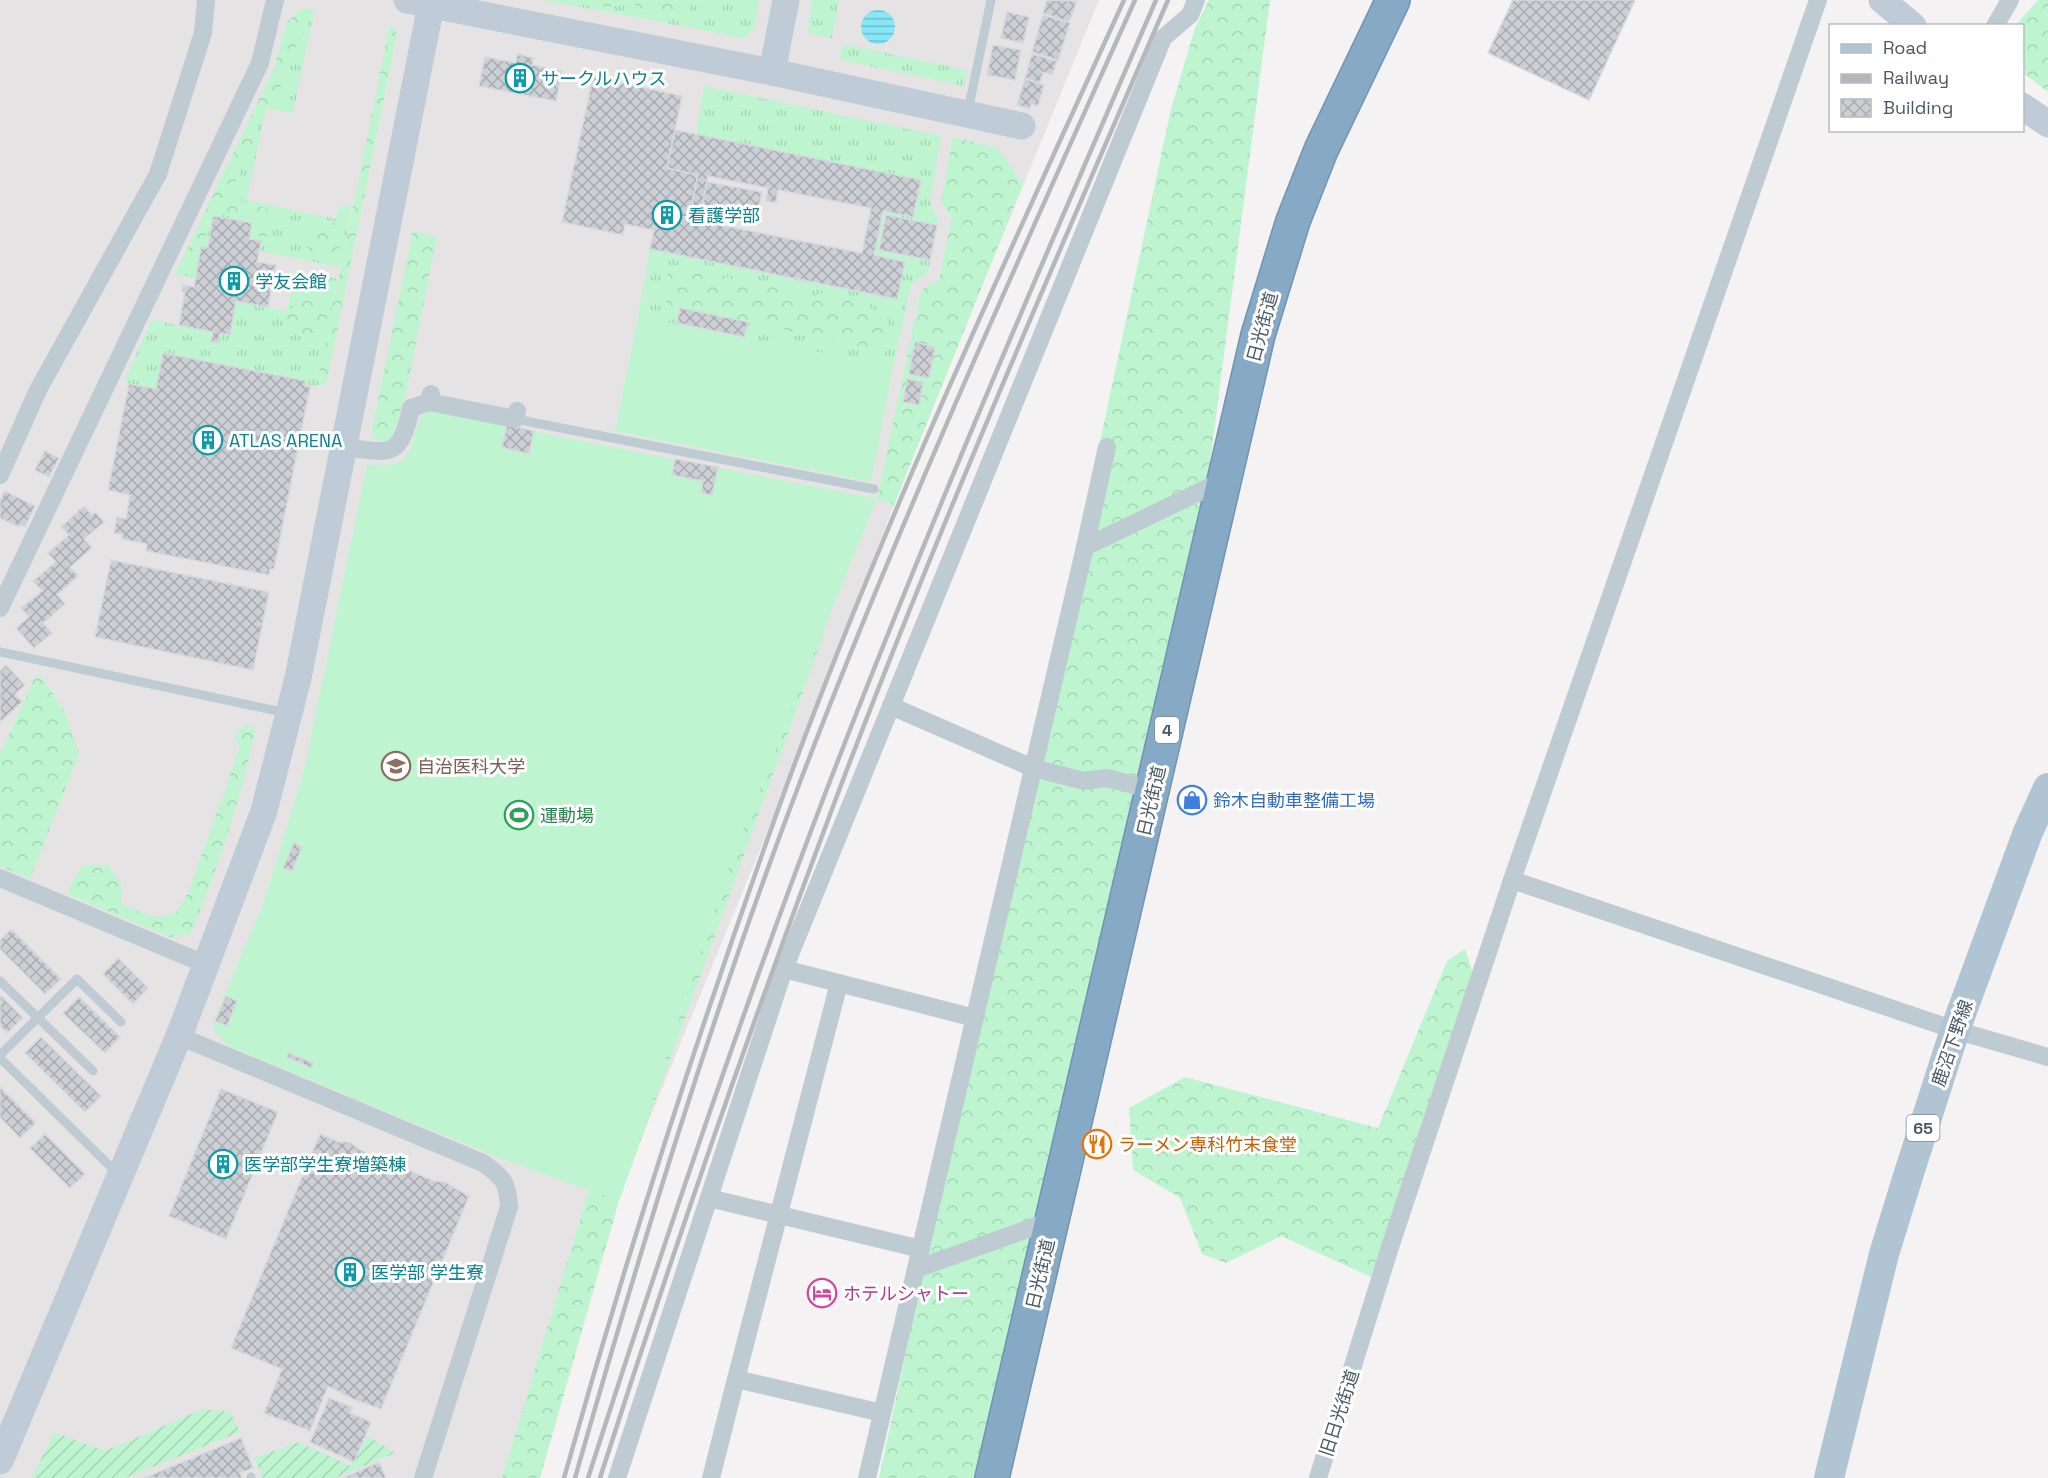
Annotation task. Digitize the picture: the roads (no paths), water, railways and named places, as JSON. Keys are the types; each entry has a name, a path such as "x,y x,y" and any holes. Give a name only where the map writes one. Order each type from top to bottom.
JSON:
{"highway":[{"name":"日光街道","path":"992,1478 1258,335 1293,221 1321,150 1393,0"}],"main road":[{"name":"鹿沼下野線","path":"1829,1478 1884,1254 1955,1030 2028,832 2048,788"}],"street":[{"path":"0,475 38,390 158,174 203,33 206,0"},
{"path":"0,608 260,63 275,0"},
{"path":"772,72 786,0"},
{"path":"617,1478 784,969 1163,38 1190,15 1196,0"},
{"name":"旧日光街道","path":"1318,1478 1512,880 1818,0"},
{"path":"1882,0 1911,24"},
{"path":"1996,24 2010,0"},
{"path":"0,1461 179,1036 264,811 289,713 343,447 423,2 772,72 1022,126"},
{"path":"2024,107 2048,124"},
{"path":"343,447 389,451 400,444 403,439 411,408 430,398 516,415"},
{"path":"867,1478 1107,447"},
{"path":"1085,547 1224,480"},
{"path":"891,706 1033,768 1084,781 1107,778 1153,790"},
{"path":"0,878 207,965"},
{"path":"1512,880 1955,1030 2048,1057"},
{"path":"784,969 975,1018"},
{"path":"711,1478 839,983"},
{"path":"179,1036 483,1163 498,1174 508,1188 509,1207 423,1478"},
{"path":"709,1198 921,1249"},
{"path":"916,1269 1053,1220"},
{"path":"736,1379 882,1413"}],"lane":[{"path":"967,113 991,0"},
{"path":"516,415 874,489"},
{"path":"0,652 289,713"},
{"path":"120,1175 0,1057 76,979 121,1022"},
{"path":"0,981 93,1071"}],"water":[{"path":"878,10 890,15 895,27 890,39 878,44 866,39 861,27 866,15"}],"railway":[{"path":"564,1478 615,1302 670,1128 727,954 788,782 865,583 907,485 992,290 1124,0"},
{"path":"575,1478 626,1303 708,1041 800,782 920,486 1135,0"},
{"path":"588,1478 702,1134 825,794 945,494 1156,0"},
{"path":"600,1478 713,1138 835,801 955,499 1168,0"}],"place":[{"name":"サークルハウス","path":"520,78"},
{"name":"看護学部","path":"667,215"},
{"name":"学友会館","path":"234,281"},
{"name":"ATLAS ARENA","path":"208,440"},
{"name":"自治医科大学","path":"396,766"},
{"name":"鈴木自動車整備工場","path":"1192,800"},
{"name":"運動場","path":"519,815"},
{"name":"ラーメン専科竹末食堂","path":"1097,1144"},
{"name":"医学部学生寮増築棟","path":"223,1164"},
{"name":"医学部 学生寮","path":"350,1272"},
{"name":"ホテルシャトー","path":"822,1293"}]}
